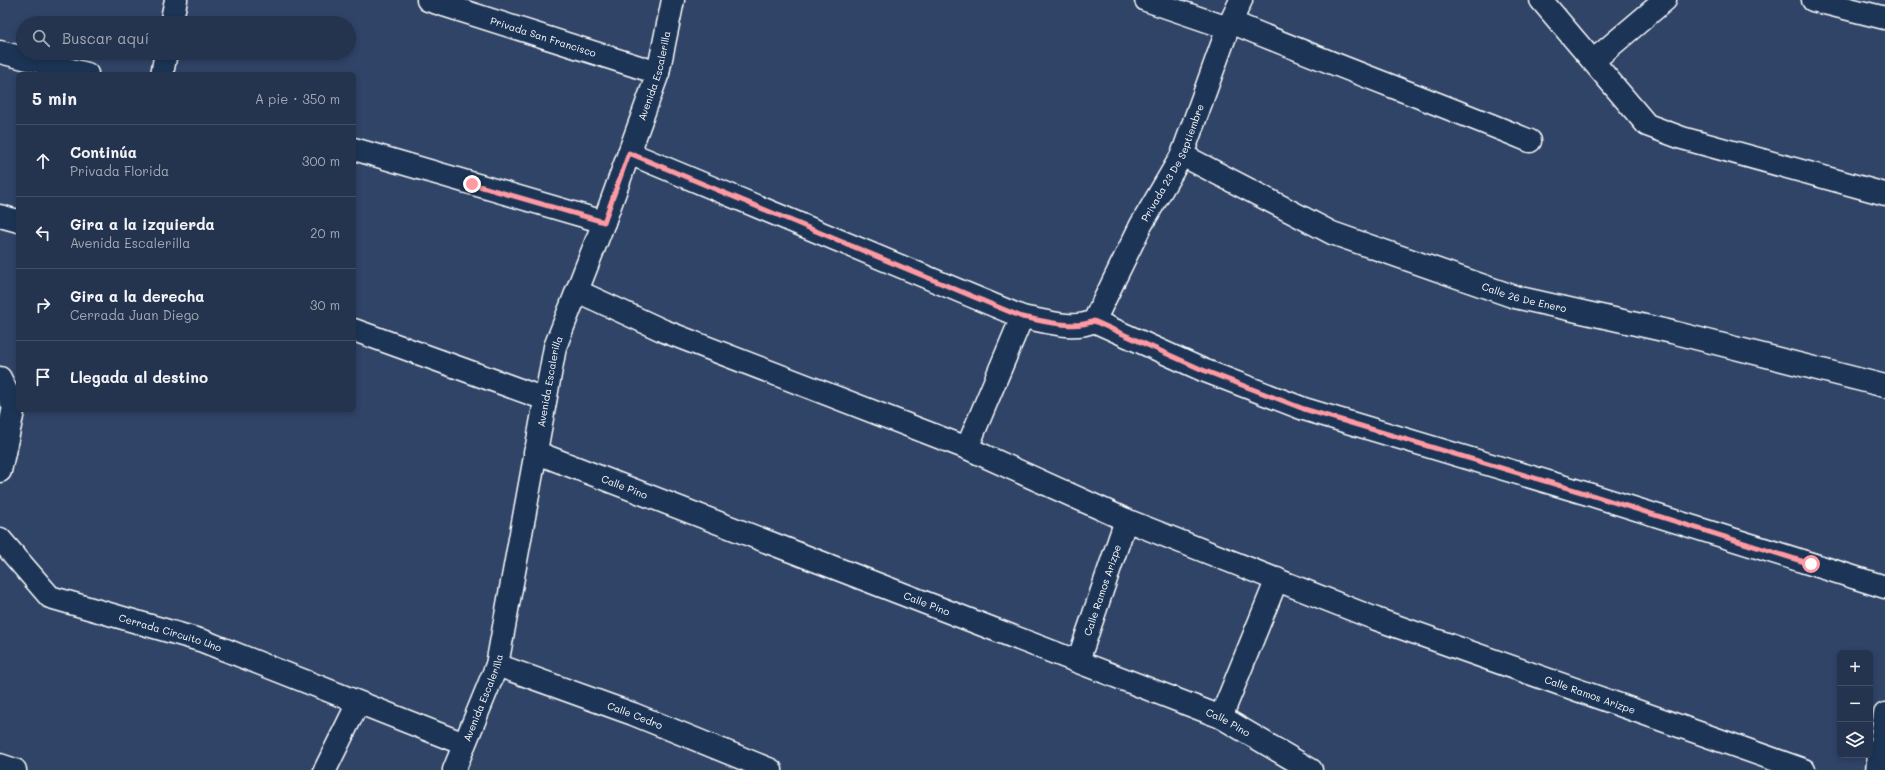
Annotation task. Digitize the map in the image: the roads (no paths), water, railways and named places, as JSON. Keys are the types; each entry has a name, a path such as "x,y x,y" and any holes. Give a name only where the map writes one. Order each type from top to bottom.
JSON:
{"street":[{"path":"173,16 176,0"},
{"name":"Privada San Francisco","path":"428,0 658,73"},
{"name":"Avenida Escalerilla","path":"454,770 497,665 555,347 604,222 658,73 674,0"},
{"path":"1146,0 1230,25 1463,113 1530,141"},
{"name":"Privada 23 De Septiembre","path":"1094,321 1141,225 1182,155 1230,25 1241,0"},
{"path":"1541,0 1647,125 1682,138 1885,194"},
{"path":"1593,61 1665,0"},
{"path":"1813,0 1885,18"},
{"path":"0,52 16,56"},
{"path":"32,60 79,72"},
{"path":"162,72 165,60"},
{"path":"356,150 604,222"},
{"path":"629,153 1022,317 1056,323 1085,325 1094,321 1203,370 1304,409 1588,494 1885,587"},
{"name":"Calle 26 De Enero","path":"1182,155 1332,233 1515,297 1672,332 1885,386"},
{"path":"0,216 16,220"},
{"name":"Calle Ramos Arizpe","path":"577,291 664,331 967,448 1126,520 1376,619 1804,770"},
{"path":"967,448 1022,317"},
{"path":"356,331 545,399"},
{"path":"0,378 14,407 0,471"},
{"name":"Calle Pino","path":"535,452 1221,717 1311,770"},
{"name":"Calle Ramos Arizpe","path":"1078,661 1126,520"},
{"name":"Cerrada Circuito Uno","path":"0,539 50,597 203,640 464,744"},
{"path":"1221,717 1277,579"},
{"name":"Calle Cedro","path":"497,665 633,714 771,770"},
{"path":"325,770 358,703"},
{"path":"1878,770 1885,714"},
{"path":"0,765 15,770"}]}
